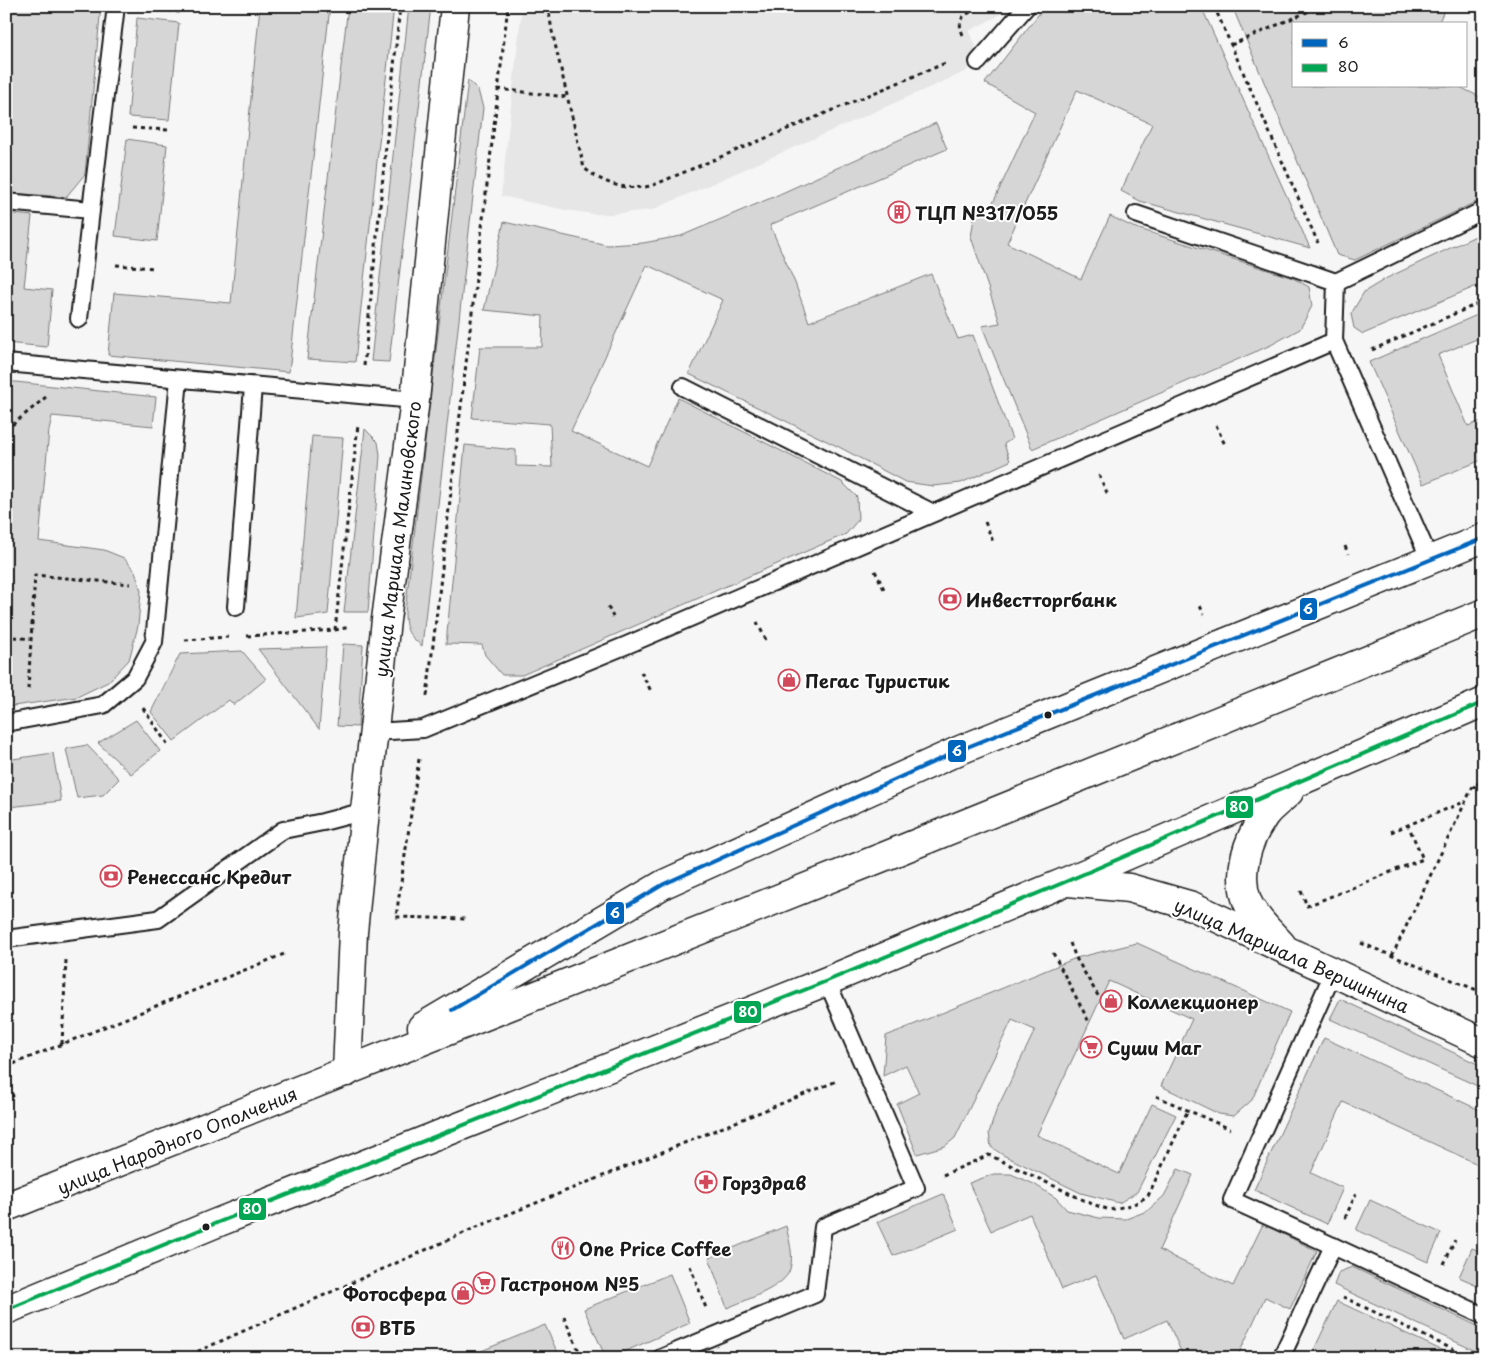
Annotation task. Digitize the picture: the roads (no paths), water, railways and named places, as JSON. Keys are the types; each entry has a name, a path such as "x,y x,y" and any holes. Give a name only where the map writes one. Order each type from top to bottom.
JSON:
{"main road":[{"name":"улица Маршала Малиновского","path":"347,1072 353,932 365,811 386,620 414,400 455,6"},
{"path":"347,1072 664,884 960,750 1484,538"},
{"path":"347,1072 1484,613"},
{"path":"6,1310 214,1224 827,981 1065,882 1484,702"},
{"path":"1288,953 1263,925 1248,902 1242,872 1249,843 1265,815 1301,781"},
{"name":"улица Маршала Вершинина","path":"1065,882 1128,888 1192,906 1288,953 1484,1043"},
{"name":"улица Народного Ополчения","path":"6,1207 347,1072"}],"lane":[{"path":"79,319 116,6"},
{"path":"978,62 1027,6"},
{"path":"6,202 91,210"},
{"path":"1136,214 1336,282 1484,210"},
{"path":"1336,282 1334,341 1430,560"},
{"path":"374,732 423,729 627,645 1334,341"},
{"path":"6,363 414,400"},
{"path":"6,723 103,705 135,678 154,642 179,379"},
{"path":"236,607 253,386"},
{"path":"683,387 933,514"},
{"path":"6,939 158,919 282,830 365,811"},
{"path":"1333,973 1232,1200 1484,1316"},
{"path":"661,1358 815,1294 822,1227 916,1188 827,981"},
{"path":"1281,1358 1333,1246"}],"place":[{"name":"ТЦП №317/055","path":"899,212"},
{"name":"Инвестторгбанк","path":"950,599"},
{"name":"Пегас Туристик","path":"789,680"},
{"name":"Ренессанс Кредит","path":"111,876"},
{"name":"Коллекционер","path":"1111,1001"},
{"name":"Cуши Маг","path":"1091,1047"},
{"name":"Горздрав","path":"706,1182"},
{"name":"One Price Coffee","path":"563,1248"},
{"name":"Гастроном №5","path":"484,1283"},
{"name":"Фотосфера","path":"463,1293"},
{"name":"ВТБ","path":"363,1327"}]}
